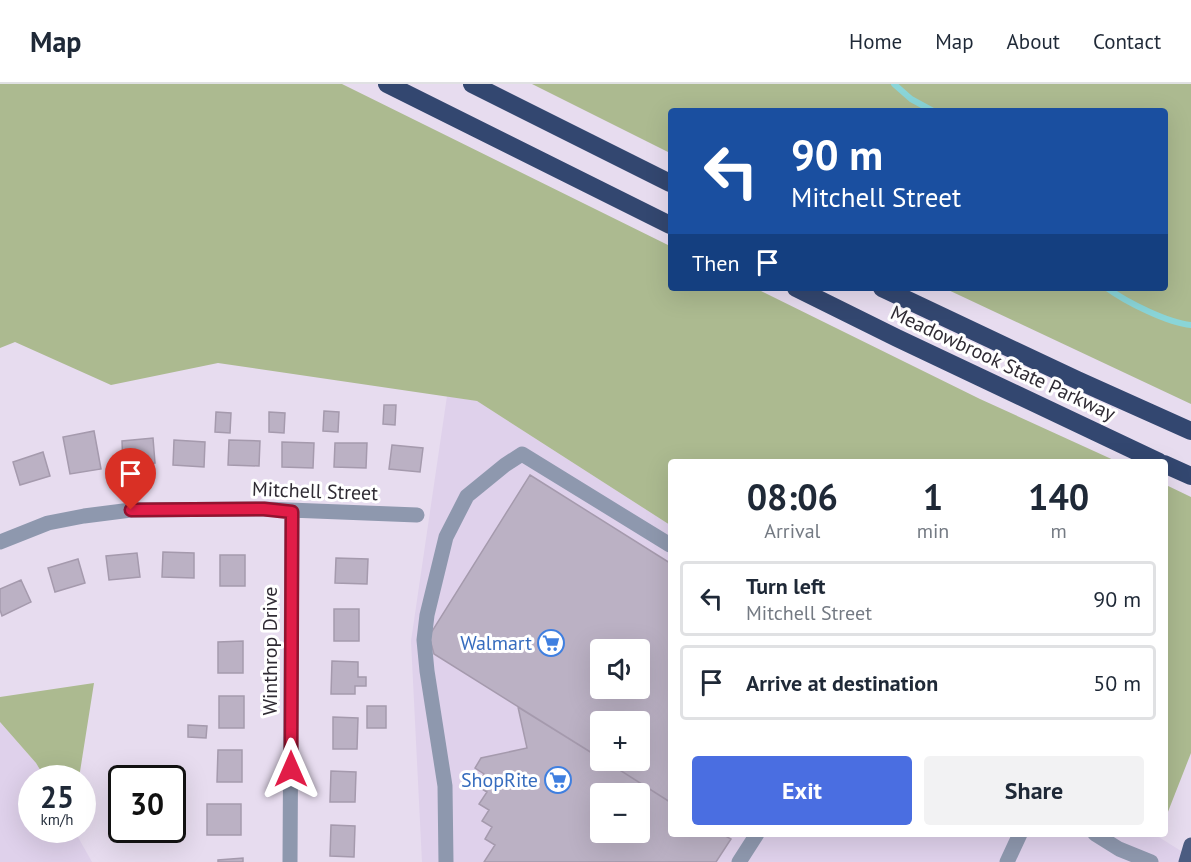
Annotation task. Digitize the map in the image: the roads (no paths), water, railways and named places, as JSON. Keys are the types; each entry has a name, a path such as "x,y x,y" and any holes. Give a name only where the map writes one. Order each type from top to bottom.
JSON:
{"highway":[{"path":"387,84 668,224"},
{"path":"472,84 668,182"},
{"name":"Meadowbrook State Parkway","path":"802,291 1153,459"},
{"name":"Meadowbrook State Parkway","path":"888,291 1191,431"},
{"path":"1168,466 1191,476"}],"main road":[{"path":"1187,862 1191,845"},
{"path":"1187,862 1191,854"}],"street":[{"path":"446,862 445,786 424,640 427,615 446,537 467,496 504,465 522,454 668,544"},
{"name":"Mitchell Street","path":"0,542 48,523 131,510 264,509 292,512 417,515"},
{"name":"Winthrop Drive","path":"290,862 292,512"},
{"path":"739,862 755,837"},
{"path":"1007,862 1019,837"},
{"path":"1100,837 1119,849 1151,862"}],"waterway":[{"path":"894,84 911,99 928,108"},
{"path":"1112,291 1148,311 1191,325"}],"place":[{"name":"Walmart","path":"551,643"},
{"name":"ShopRite","path":"558,780"}]}
